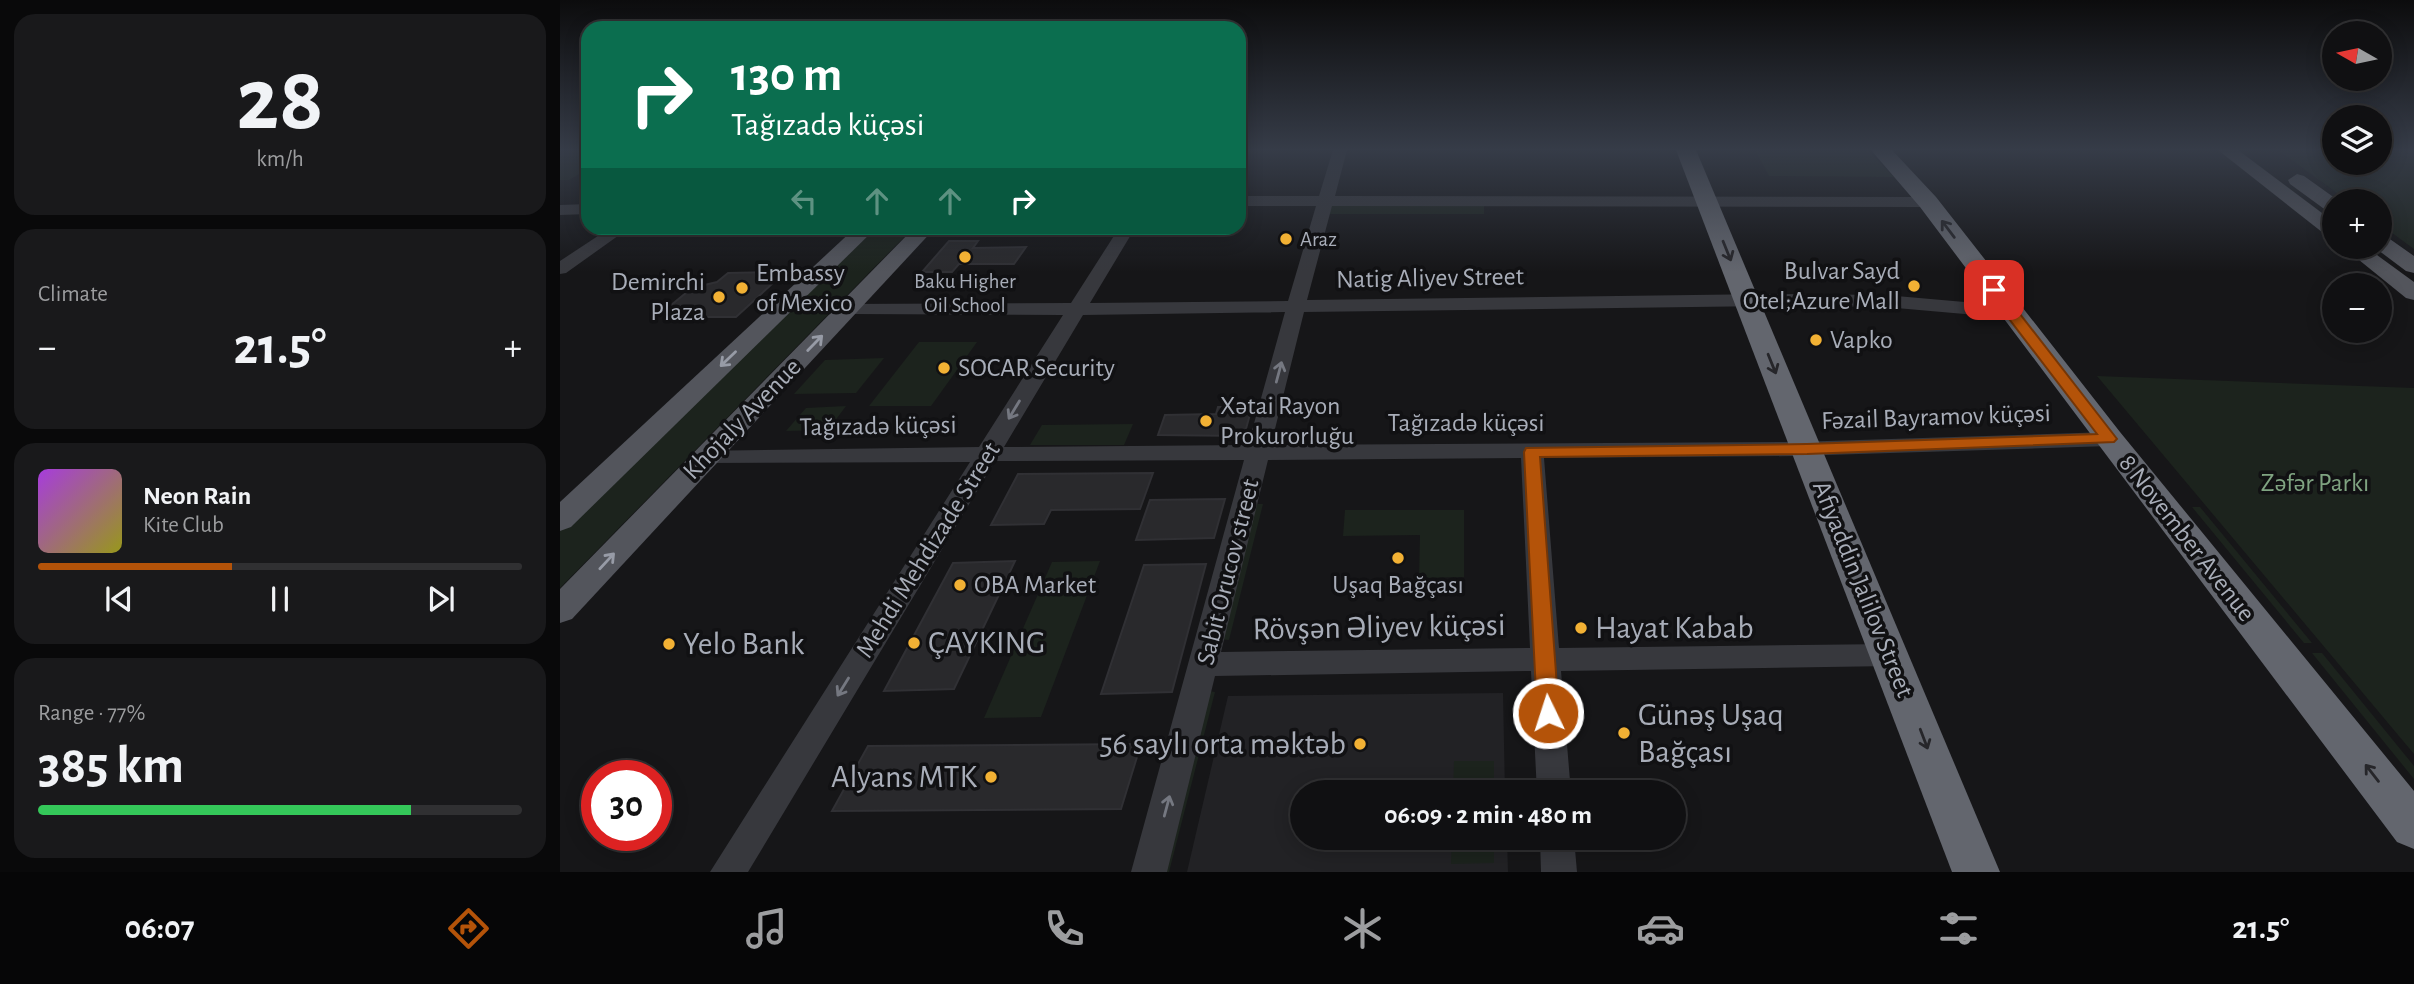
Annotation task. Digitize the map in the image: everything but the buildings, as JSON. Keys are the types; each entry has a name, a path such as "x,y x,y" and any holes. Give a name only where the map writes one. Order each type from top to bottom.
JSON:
{"highway":[{"name":"Afiyaddin Jalilov Street","path":"1703,191 1976,872"},
{"name":"8 November Avenue","path":"1918,191 2414,827"}],"main road":[{"path":"2281,191 2322,223"},
{"name":"Khojaly Avenue","path":"560,520 859,235"},
{"name":"Khojaly Avenue","path":"560,610 918,235"},
{"path":"2392,250 2414,266"},
{"path":"2369,259 2414,293"}],"street":[{"name":"Sabit Orucov street","path":"1149,872 1328,191"},
{"path":"1246,201 1928,202"},
{"path":"560,209 581,209"},
{"path":"560,269 611,235"},
{"name":"Mehdi Mehdizade Street","path":"728,872 1124,235"},
{"name":"Natig Aliyev Street","path":"849,308 1077,309 1746,300 1885,301 2010,312"},
{"name":"Fəzail Bayramov küçəsi","path":"1807,449 2109,439"},
{"name":"Tağızadə küçəsi","path":"705,456 1807,449"},
{"path":"1532,452 1553,780"},
{"name":"Rövşən Əliyev küçəsi","path":"1205,664 1891,655"},
{"path":"1558,850 1559,872"}],"shaded area":[{"name":"56 saylı orta məktəb","path":"1503,693 1505,780 1290,780 1290,850 1507,850 1508,872 1187,872 1228,696"}],"green space":[{"path":"2392,191 2414,191 2414,249 2392,233"},
{"path":"1332,204 1484,204 1484,214 1329,214"},
{"path":"869,235 906,235 560,588 560,531"},
{"path":"919,342 977,342 931,406 869,406"},
{"path":"884,358 856,393 794,394 825,360"},
{"name":"Zəfər Parkı","path":"2097,376 2414,388 2414,754"},
{"path":"846,406 828,430 786,431 806,408"},
{"path":"1133,424 1124,445 1030,445 1042,425"},
{"path":"1249,504 1263,504 1229,640 1215,639"},
{"path":"2192,507 2200,507 2312,643 2304,643"},
{"path":"1345,510 1464,510 1464,577 1419,578 1420,535 1343,536"},
{"path":"1100,561 1041,717 984,718 1052,562"},
{"path":"2312,653 2322,653 2414,766 2414,779"},
{"path":"1203,690 1215,692 1169,872 1154,872"},
{"path":"1454,761 1494,761 1494,780 1453,780"},
{"path":"1452,850 1494,850 1494,863 1451,864"}],"place":[{"name":"Araz","path":"1286,239"},
{"name":"Baku Higher Oil School","path":"965,257"},
{"name":"Bulvar Sayd Otel;Azure Mall","path":"1914,286"},
{"name":"Embassy of Mexico","path":"742,288"},
{"name":"Demirchi Plaza","path":"719,297"},
{"name":"Vapko","path":"1816,340"},
{"name":"SOCAR Security","path":"944,368"},
{"name":"Xətai Rayon Prokurorluğu","path":"1206,421"},
{"name":"Uşaq Bağçası","path":"1398,558"},
{"name":"OBA Market","path":"960,585"},
{"name":"Hayat Kabab","path":"1581,628"},
{"name":"ÇAYKING","path":"914,643"},
{"name":"Yelo Bank","path":"669,644"},
{"name":"Günəş Uşaq Bağçası","path":"1624,733"},
{"name":"56 saylı orta məktəb","path":"1360,744"},
{"name":"Alyans MTK","path":"991,777"}],"route":[{"path":"1548,713 1532,452 1807,449 2109,439 1994,290"}]}
